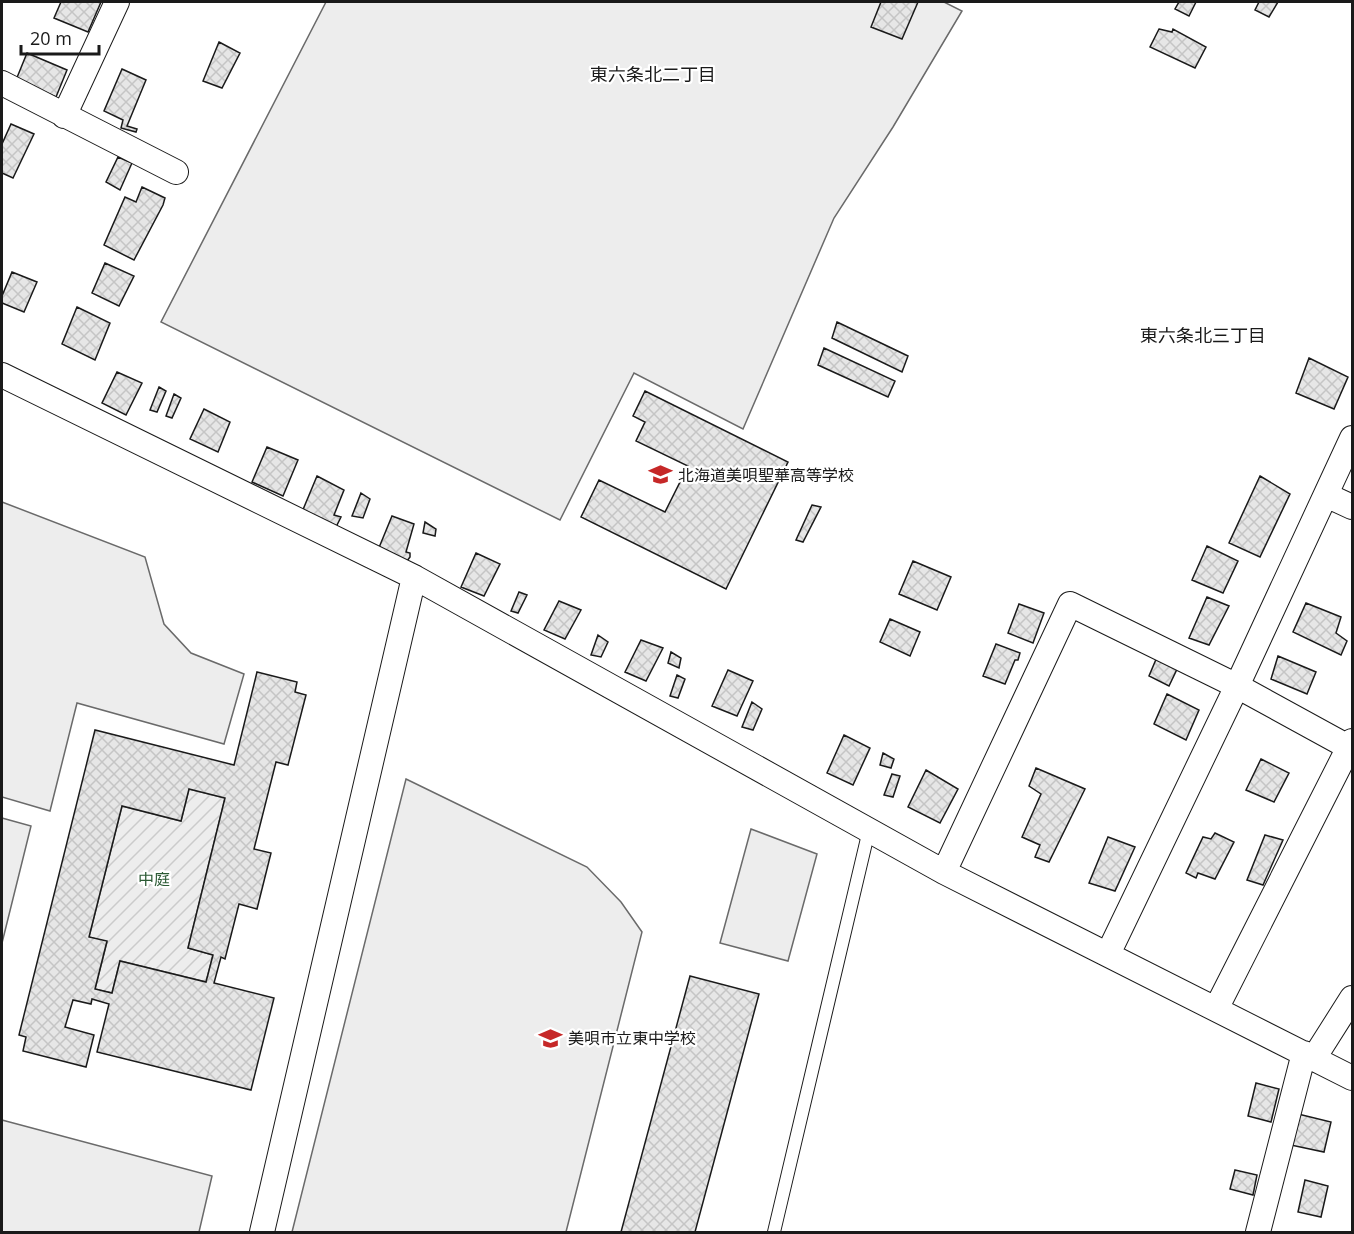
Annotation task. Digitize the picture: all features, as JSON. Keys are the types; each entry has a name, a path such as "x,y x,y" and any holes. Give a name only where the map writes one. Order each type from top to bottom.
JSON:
{"street":[{"path":"64,116 117,2"},
{"path":"2,83 176,172"},
{"path":"2,375 414,577 944,872 1353,1078"},
{"path":"1108,954 1353,438"},
{"path":"1326,495 1353,507"},
{"path":"262,1233 414,577"},
{"path":"944,872 1070,604 1237,686 1352,746 1216,1009"},
{"path":"1258,1233 1309,1056 1353,998"}],"lane":[{"path":"774,1233 869,830"}],"green space":[{"name":"中庭","path":"189,789 225,798 188,948 213,955 206,982 120,961 112,993 95,989 107,942 89,937 122,806 181,821"}],"shaded area":[{"name":"北海道美唄聖華高等学校","path":"326,2 944,2 962,11 893,127 834,218 743,429 634,373 560,520 161,322"},
{"path":"2,502 145,557 164,624 191,653 244,674 224,744 77,703 50,811 2,797"},
{"path":"406,779 587,867 621,902 642,932 566,1232 292,1232"},
{"path":"2,818 31,826 2,943"},
{"path":"751,829 817,854 788,961 720,943"},
{"path":"2,1120 212,1176 199,1232 2,1232"}],"building":[{"path":"61,2 101,2 88,32 54,18"},
{"path":"881,2 918,2 902,39 871,27"},
{"path":"1179,2 1196,2 1189,16 1175,9"},
{"path":"1259,2 1278,2 1269,17 1255,10"},
{"path":"1159,29 1172,32 1173,29 1206,47 1195,68 1150,47"},
{"path":"219,42 240,53 222,88 203,81"},
{"path":"27,53 67,70 56,97 16,80"},
{"path":"122,69 146,80 127,126 137,129 136,132 121,128 123,120 104,111"},
{"path":"11,124 34,134 13,178 2,173 2,144"},
{"path":"118,157 132,163 120,190 106,182"},
{"path":"142,187 165,198 134,260 104,245 125,197 136,202"},
{"path":"105,263 134,276 119,306 92,293"},
{"path":"12,272 37,282 24,312 2,303 2,296"},
{"path":"77,307 110,323 95,360 62,344"},
{"path":"837,322 908,356 902,372 832,338"},
{"path":"824,348 895,381 888,397 818,365"},
{"path":"1309,358 1348,377 1334,409 1296,393"},
{"path":"117,372 142,383 126,415 102,403"},
{"path":"159,387 166,391 157,412 150,410"},
{"path":"645,391 788,462 726,589 581,517 599,480 665,512 688,466 636,441 645,422 633,416"},
{"path":"174,394 181,398 172,418 166,416"},
{"path":"204,409 230,422 218,452 190,439"},
{"path":"267,447 298,460 283,496 252,482"},
{"path":"317,476 344,490 334,515 341,517 336,527 302,512"},
{"path":"1260,476 1290,494 1260,557 1229,543"},
{"path":"361,493 370,499 363,518 352,516"},
{"path":"812,505 821,507 803,542 796,540"},
{"path":"392,516 414,524 406,552 410,553 407,561 378,550"},
{"path":"425,522 436,529 435,536 423,533"},
{"path":"1207,546 1238,561 1223,593 1192,580"},
{"path":"476,553 500,564 484,596 461,587"},
{"path":"913,561 951,577 937,610 899,594"},
{"path":"519,592 527,595 518,613 511,611"},
{"path":"1207,597 1229,606 1209,645 1189,638"},
{"path":"559,601 581,610 565,639 544,630"},
{"path":"1306,603 1341,617 1336,633 1347,641 1341,655 1293,632"},
{"path":"1019,604 1044,613 1033,643 1008,633"},
{"path":"890,619 920,632 910,656 880,642"},
{"path":"598,635 608,642 601,657 591,655"},
{"path":"641,640 663,648 646,681 625,672"},
{"path":"996,644 1020,653 1005,684 983,676"},
{"path":"671,652 681,658 679,668 668,663"},
{"path":"1278,656 1316,672 1307,694 1271,679"},
{"path":"1157,657 1178,667 1169,686 1149,676"},
{"path":"728,670 753,681 737,716 712,706"},
{"path":"257,672 297,682 295,692 306,695 288,765 276,762 254,849 271,853 257,909 239,904 225,959 221,957 214,983 274,998 251,1090 97,1052 109,1004 92,999 91,1004 73,1000 65,1027 94,1035 86,1067 23,1051 26,1037 19,1035 95,730 234,765","holes":["189,789 225,798 188,948 213,955 206,982 120,961 112,993 95,989 107,941 89,937 122,806 181,821"]},
{"path":"677,675 685,679 678,698 670,696"},
{"path":"1167,694 1199,710 1186,740 1154,724"},
{"path":"752,702 762,709 753,730 742,727"},
{"path":"844,735 870,748 853,785 827,773"},
{"path":"883,753 894,759 891,768 880,765"},
{"path":"1261,759 1289,773 1274,802 1246,790"},
{"path":"1036,768 1085,789 1049,862 1035,857 1040,845 1022,837 1041,794 1029,786"},
{"path":"926,770 958,789 940,823 908,807"},
{"path":"892,774 900,776 893,797 884,795"},
{"path":"1215,833 1234,842 1215,879 1198,873 1196,878 1186,873 1203,837 1211,839"},
{"path":"1265,835 1283,840 1263,885 1247,880"},
{"path":"1108,837 1135,847 1115,891 1089,883"},
{"path":"690,976 759,994 695,1232 621,1232"},
{"path":"1256,1083 1279,1089 1271,1122 1248,1116"},
{"path":"1294,1113 1331,1122 1324,1152 1286,1144"},
{"path":"1235,1170 1257,1175 1253,1195 1230,1189"},
{"path":"1305,1180 1328,1186 1321,1217 1298,1212"}],"place":[{"name":"北海道美唄聖華高等学校","path":"660,475"},
{"name":"美唄市立東中学校","path":"550,1038"}],"district":[{"name":"東六条北二丁目","path":"653,75"},
{"name":"東六条北三丁目","path":"1203,336"}]}
